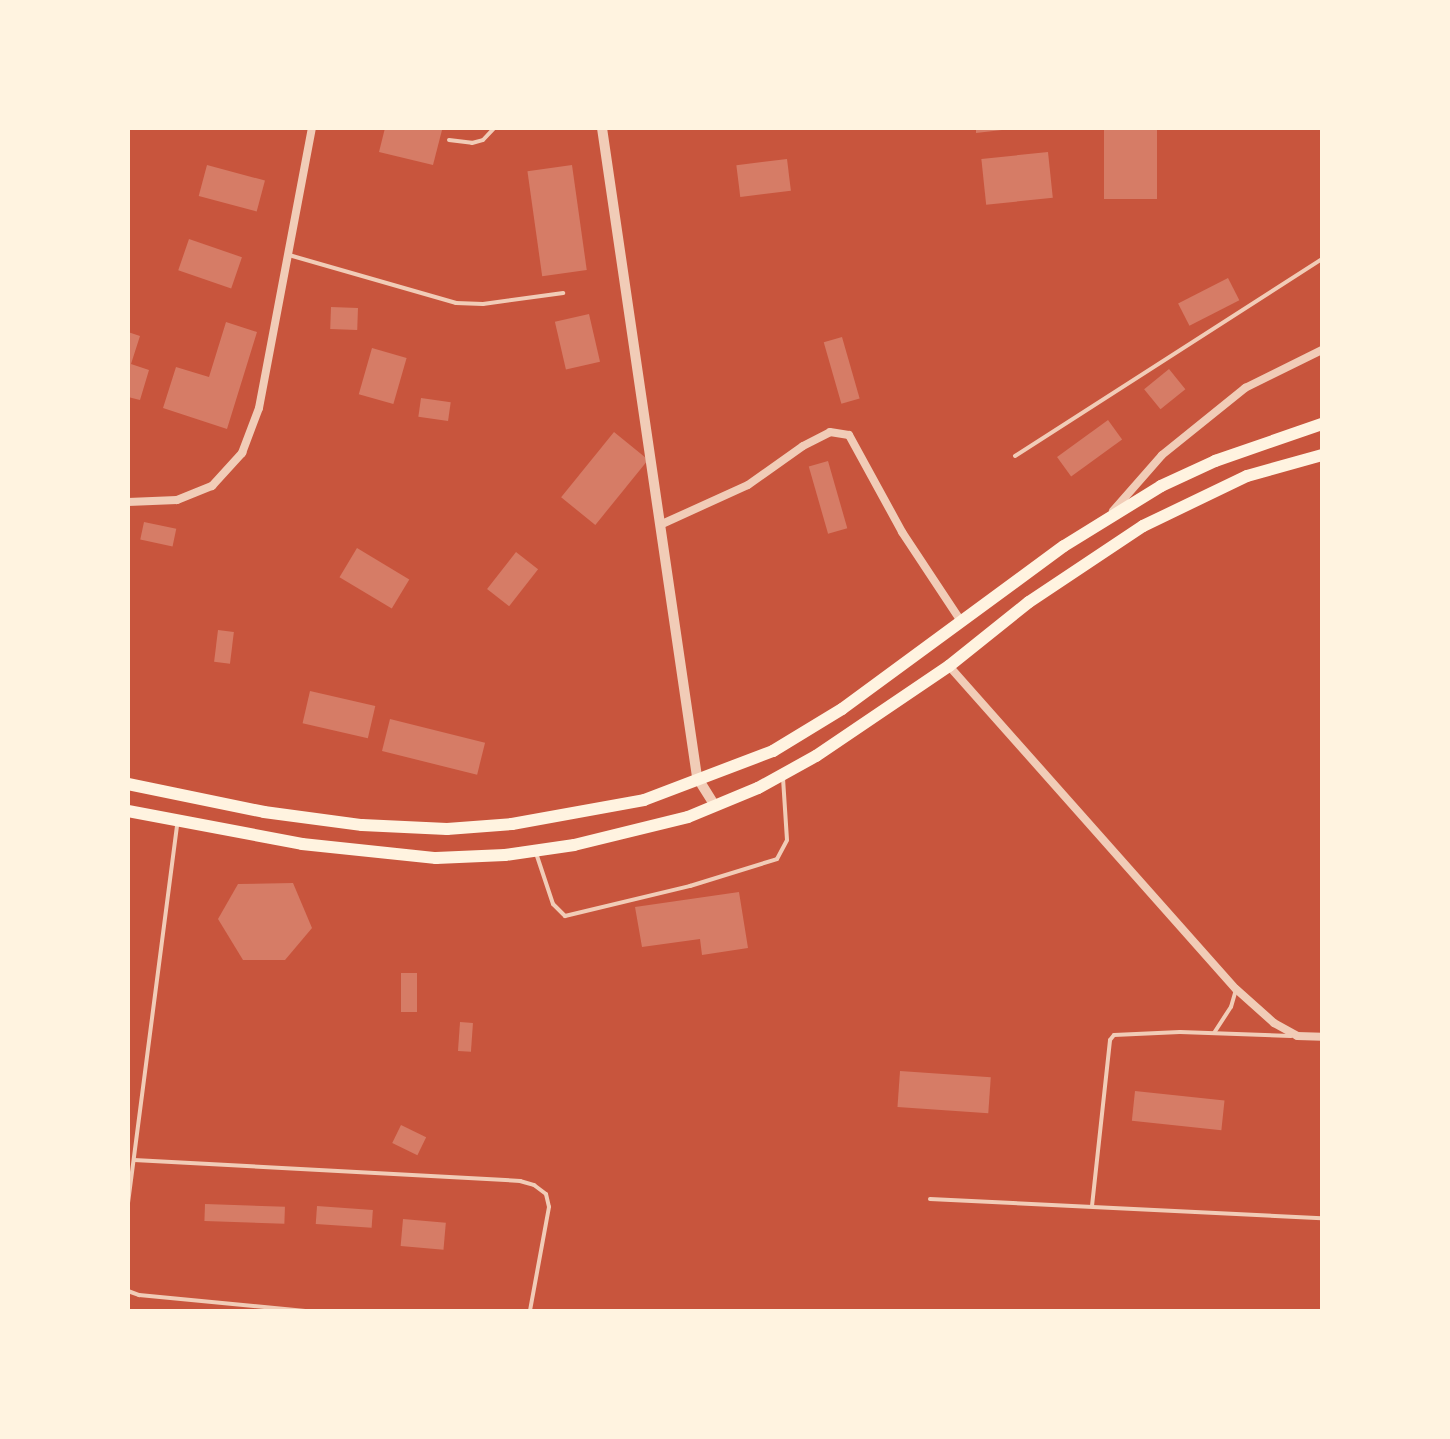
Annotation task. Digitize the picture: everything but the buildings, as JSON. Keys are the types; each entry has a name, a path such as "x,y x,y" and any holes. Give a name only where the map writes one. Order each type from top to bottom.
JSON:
{"main road":[{"path":"128,784 264,812 362,825 447,829 512,824 644,800 697,777 773,751 842,709 961,621 1161,486 1215,461 1322,424"},
{"path":"128,811 302,844 436,858 535,850 634,833 715,806 783,774 871,721 949,666 1029,602 1116,543 1192,499 1234,482 1322,455"},
{"path":"1105,521 1116,543"}],"street":[{"path":"128,502 177,500 212,486 242,453 259,408 312,128"},
{"path":"602,128 697,777 715,806"},
{"path":"1105,521 1162,455 1245,388 1322,350"},
{"path":"662,524 748,485 803,446 830,432 849,435 902,532 961,621"},
{"path":"949,666 1236,989 1274,1023 1297,1036 1322,1037"}],"lane":[{"path":"449,140 472,143 483,140 494,128"},
{"path":"288,254 456,303 483,304 563,293"},
{"path":"1015,456 1322,259"},
{"path":"535,850 553,904 565,916 690,886 777,859 787,840 783,774"},
{"path":"128,1203 177,820"},
{"path":"1214,1033 1231,1007 1236,989"},
{"path":"1092,1207 1110,1040 1117,1033 1297,1036"},
{"path":"134,1160 520,1181 534,1185 546,1194 549,1207 530,1311"},
{"path":"930,1199 1322,1218"},
{"path":"128,1291 139,1295 305,1311"}]}
